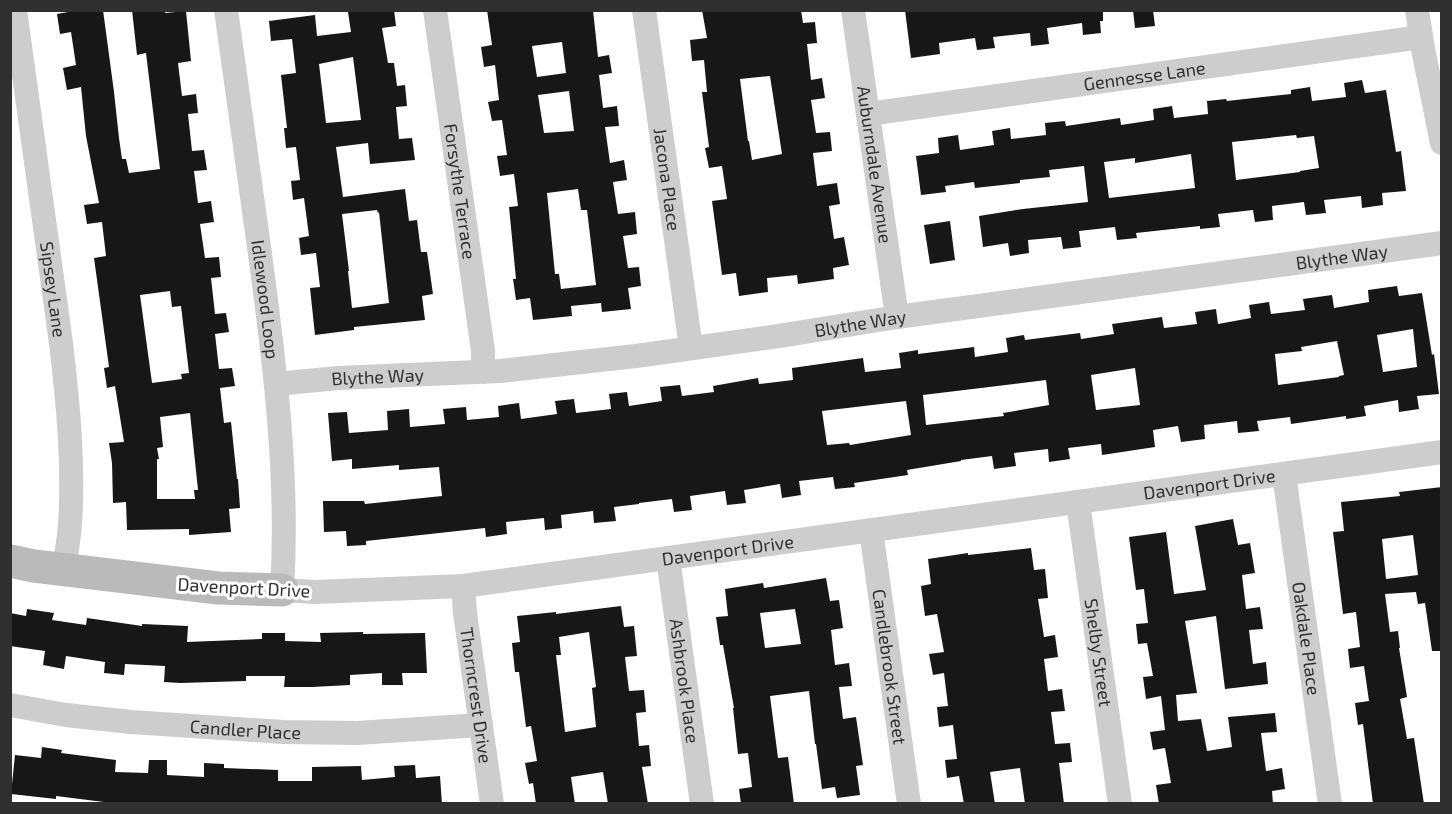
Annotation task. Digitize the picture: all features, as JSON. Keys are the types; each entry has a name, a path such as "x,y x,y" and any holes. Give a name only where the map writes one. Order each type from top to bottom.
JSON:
{"street":[{"name":"Sipsey Lane","path":"15,10 67,396 71,487 70,524 64,570"},
{"name":"Idlewood Loop","path":"226,10 276,384 284,501 285,545 282,590"},
{"name":"Forsythe Terrace","path":"435,10 483,351 483,372"},
{"name":"Jacona Place","path":"644,10 691,348"},
{"name":"Auburndale Avenue","path":"853,10 897,317"},
{"path":"1418,10 1421,37 1442,143"},
{"name":"Gennesse Lane","path":"868,114 1421,37"},
{"name":"Blythe Way","path":"276,384 338,378 501,371 636,356 897,317 1442,243"},
{"name":"Davenport Drive","path":"10,561 64,570 218,588 315,592 462,586 1442,452"},
{"name":"Oakdale Place","path":"1284,474 1330,804"},
{"name":"Shelby Street","path":"1078,502 1120,804"},
{"name":"Candlebrook Street","path":"871,530 909,804"},
{"name":"Ashbrook Place","path":"668,558 702,804"},
{"name":"Thorncrest Drive","path":"462,586 492,804"},
{"name":"Candler Place","path":"10,705 66,715 131,722 283,732 357,733 481,725"}],"building":[{"path":"68,10 103,10 122,159 126,159 129,173 160,169 146,53 137,55 132,10 165,10 165,13 186,11 191,61 178,63 182,96 196,94 198,113 188,114 192,151 204,150 207,170 194,171 198,203 211,201 214,222 200,224 205,258 219,257 221,277 211,278 215,314 226,313 229,332 215,334 219,369 232,368 235,386 220,388 224,423 231,422 238,479 240,508 229,509 231,532 189,535 189,529 127,530 126,502 113,503 109,443 124,442 115,386 107,388 104,368 109,367 94,258 106,256 102,222 87,224 84,205 99,203 86,136 81,87 67,90 63,68 76,65 71,32 60,34 57,14 68,12","holes":["170,291 172,307 181,306 189,373 181,374 182,379 152,383 140,295","190,413 198,490 194,490 195,499 157,499 157,459 159,459 157,448 163,447 160,417"]},
{"path":"394,10 396,26 382,28 388,63 394,63 397,86 405,85 407,106 396,107 399,139 412,138 415,160 370,164 368,143 336,147 343,197 405,189 409,221 417,220 421,252 427,252 433,294 422,296 425,320 354,327 354,330 315,335 310,288 320,287 316,253 301,255 299,238 309,236 304,198 293,200 291,181 300,180 296,147 286,148 284,128 287,128 281,75 296,73 292,39 271,41 269,21 315,15 317,36 351,32 348,12","holes":["353,57 361,120 326,123 319,64","377,210 389,303 352,308 342,214"]},
{"path":"487,10 593,10 598,57 609,55 612,73 599,75 603,108 617,106 619,126 605,127 610,163 624,160 627,180 613,182 618,214 635,212 637,234 623,236 628,268 639,267 641,286 628,288 631,309 602,312 601,303 571,306 572,316 533,320 530,298 516,300 509,207 518,206 514,174 500,176 497,156 507,155 502,120 492,121 488,102 499,100 495,65 484,67 481,47 492,45","holes":["562,42 566,73 537,77 532,46","569,91 574,131 544,133 538,95","578,189 581,210 587,210 596,285 561,289 559,274 555,274 547,193"]},
{"path":"702,10 801,10 803,23 815,22 817,43 807,44 811,80 822,78 825,98 811,100 816,133 830,132 832,151 813,153 817,186 837,183 840,204 829,206 834,239 844,237 849,265 833,268 834,279 798,284 797,275 767,278 768,292 739,296 736,273 722,275 712,201 727,199 722,166 709,168 705,148 709,147 702,92 707,92 704,60 692,61 690,40 707,38","holes":["770,76 782,154 752,160 740,79"]},
{"path":"905,10 1103,10 1103,21 1100,21 1101,33 1083,35 1082,23 1047,28 1049,44 1031,46 1030,33 993,37 995,48 977,50 975,38 939,43 940,54 911,58"},
{"path":"1133,10 1153,10 1155,26 1135,28"},
{"path":"1362,80 1365,93 1386,90 1396,152 1401,151 1406,191 1382,193 1383,205 1362,208 1361,196 1324,200 1326,213 1306,215 1304,202 1272,206 1273,220 1255,222 1253,210 1218,214 1220,227 1200,229 1200,226 1136,233 1137,238 1117,240 1115,227 1079,231 1081,247 1063,249 1061,237 1028,240 1029,253 1010,256 1008,243 983,247 979,216 1088,202 1084,166 1049,170 1050,177 1020,180 1020,183 975,188 974,182 945,186 946,192 921,195 916,156 939,153 938,138 958,135 960,150 994,145 992,131 1010,128 1011,139 1046,135 1045,123 1065,121 1066,126 1120,118 1121,125 1154,120 1153,109 1172,106 1174,118 1208,114 1207,101 1291,94 1291,90 1310,87 1312,101 1346,97 1344,83","holes":["1296,135 1297,138 1314,136 1319,168 1236,180 1232,142","1191,154 1195,188 1109,198 1104,162 1135,158 1135,163"]},
{"path":"950,221 955,260 930,264 924,225"},
{"path":"1397,286 1399,296 1422,293 1439,394 1417,396 1419,409 1399,412 1398,400 1364,406 1366,416 1346,419 1346,416 1291,424 1290,417 1257,421 1259,431 1238,433 1237,421 1204,425 1205,439 1181,442 1178,426 1153,430 1155,447 1102,455 1101,444 1068,448 1070,459 1049,462 1048,449 1014,453 1016,466 994,469 992,456 907,470 908,475 854,483 855,487 835,489 833,477 799,481 801,495 782,498 780,484 744,490 746,503 727,505 725,491 690,496 692,510 674,512 672,499 639,503 614,507 616,521 594,523 593,511 561,515 562,528 545,530 544,518 506,522 507,534 486,537 485,528 366,541 366,545 347,546 346,531 324,532 323,501 364,501 365,504 442,496 439,467 399,470 399,465 352,469 352,459 332,461 328,413 347,412 349,433 388,430 387,411 409,409 410,427 445,424 443,409 466,407 467,420 499,417 498,406 519,403 521,419 557,414 555,401 574,399 576,413 611,409 609,394 627,392 629,406 662,401 660,387 680,385 682,396 714,392 713,386 758,378 759,384 793,380 792,368 863,358 865,372 901,368 899,353 918,350 918,354 974,347 975,357 1008,352 1006,338 1024,335 1025,340 1080,333 1081,339 1114,334 1112,324 1162,317 1164,328 1197,324 1195,312 1216,309 1218,324 1251,318 1249,305 1269,302 1271,314 1305,310 1303,299 1332,295 1334,308 1369,302 1368,290","holes":["1413,329 1417,367 1383,372 1377,335","1337,341 1344,375 1278,385 1275,354 1302,351 1301,347","1135,368 1140,405 1096,410 1091,375","1046,380 1049,405 1003,413 1004,416 926,425 923,395","906,401 911,435 850,445 849,443 827,445 822,411"]},
{"path":"1442,487 1442,651 1432,651 1425,603 1418,604 1416,592 1385,594 1390,632 1398,631 1407,697 1400,699 1407,739 1414,738 1424,804 1373,804 1363,724 1358,725 1355,703 1369,701 1364,666 1350,668 1348,649 1360,647 1356,612 1343,614 1333,532 1344,531 1341,502 1400,496 1399,492","holes":["1413,535 1418,575 1386,579 1382,539"]},
{"path":"1233,519 1238,545 1250,543 1255,573 1242,575 1246,609 1260,607 1263,629 1249,630 1253,664 1266,662 1268,684 1225,689 1216,616 1185,621 1197,693 1176,695 1178,721 1201,719 1207,751 1232,747 1228,717 1275,713 1277,732 1261,733 1266,771 1282,768 1285,789 1272,791 1273,804 1159,804 1156,785 1171,783 1165,748 1153,750 1150,732 1165,730 1161,696 1146,699 1143,677 1153,676 1147,643 1138,644 1136,624 1148,623 1144,589 1136,590 1129,537 1166,532 1174,594 1206,590 1195,526"},
{"path":"1031,548 1034,570 1045,569 1048,598 1038,599 1044,637 1055,635 1058,657 1044,659 1048,691 1062,689 1065,711 1051,712 1055,744 1070,743 1072,762 1059,763 1064,804 1025,804 1020,768 990,772 995,804 964,804 959,776 947,778 945,760 957,759 953,725 939,727 937,707 948,706 944,673 933,675 929,654 944,652 937,614 925,616 921,586 931,584 928,559"},
{"path":"826,578 830,601 839,600 843,628 831,630 835,665 849,663 852,686 839,687 843,719 856,717 863,765 856,766 860,795 837,798 835,787 822,789 809,691 770,696 778,758 788,757 794,804 741,804 739,789 752,787 748,753 738,754 734,708 716,617 728,616 725,589 763,583 764,588","holes":["795,609 801,644 765,648 760,613"]},
{"path":"621,606 624,627 634,626 637,656 625,657 629,691 644,690 646,712 636,713 639,746 649,745 651,766 642,767 648,804 608,804 603,772 571,777 575,804 536,804 533,783 529,784 525,763 537,761 531,726 526,727 519,672 515,672 512,643 520,642 517,616 556,612 556,614","holes":["589,632 596,687 592,688 596,727 565,732 556,655 561,655 559,637"]},
{"path":"27,609 54,613 52,620 86,625 87,618 142,626 142,624 188,626 187,642 262,639 262,633 285,633 285,641 321,642 320,633 425,633 427,673 402,673 403,685 382,685 382,673 350,675 350,685 284,687 285,676 246,676 246,681 164,682 165,666 125,664 124,675 104,673 105,662 66,656 64,669 43,665 45,651 10,646 10,613 26,616"},
{"path":"42,747 62,750 61,753 116,760 115,772 148,773 149,760 167,760 167,775 204,777 204,763 224,764 224,768 278,770 278,781 312,781 312,767 361,766 362,780 395,777 394,766 415,765 416,778 440,776 442,804 120,804 56,796 56,799 11,794 15,755 41,758"}]}
